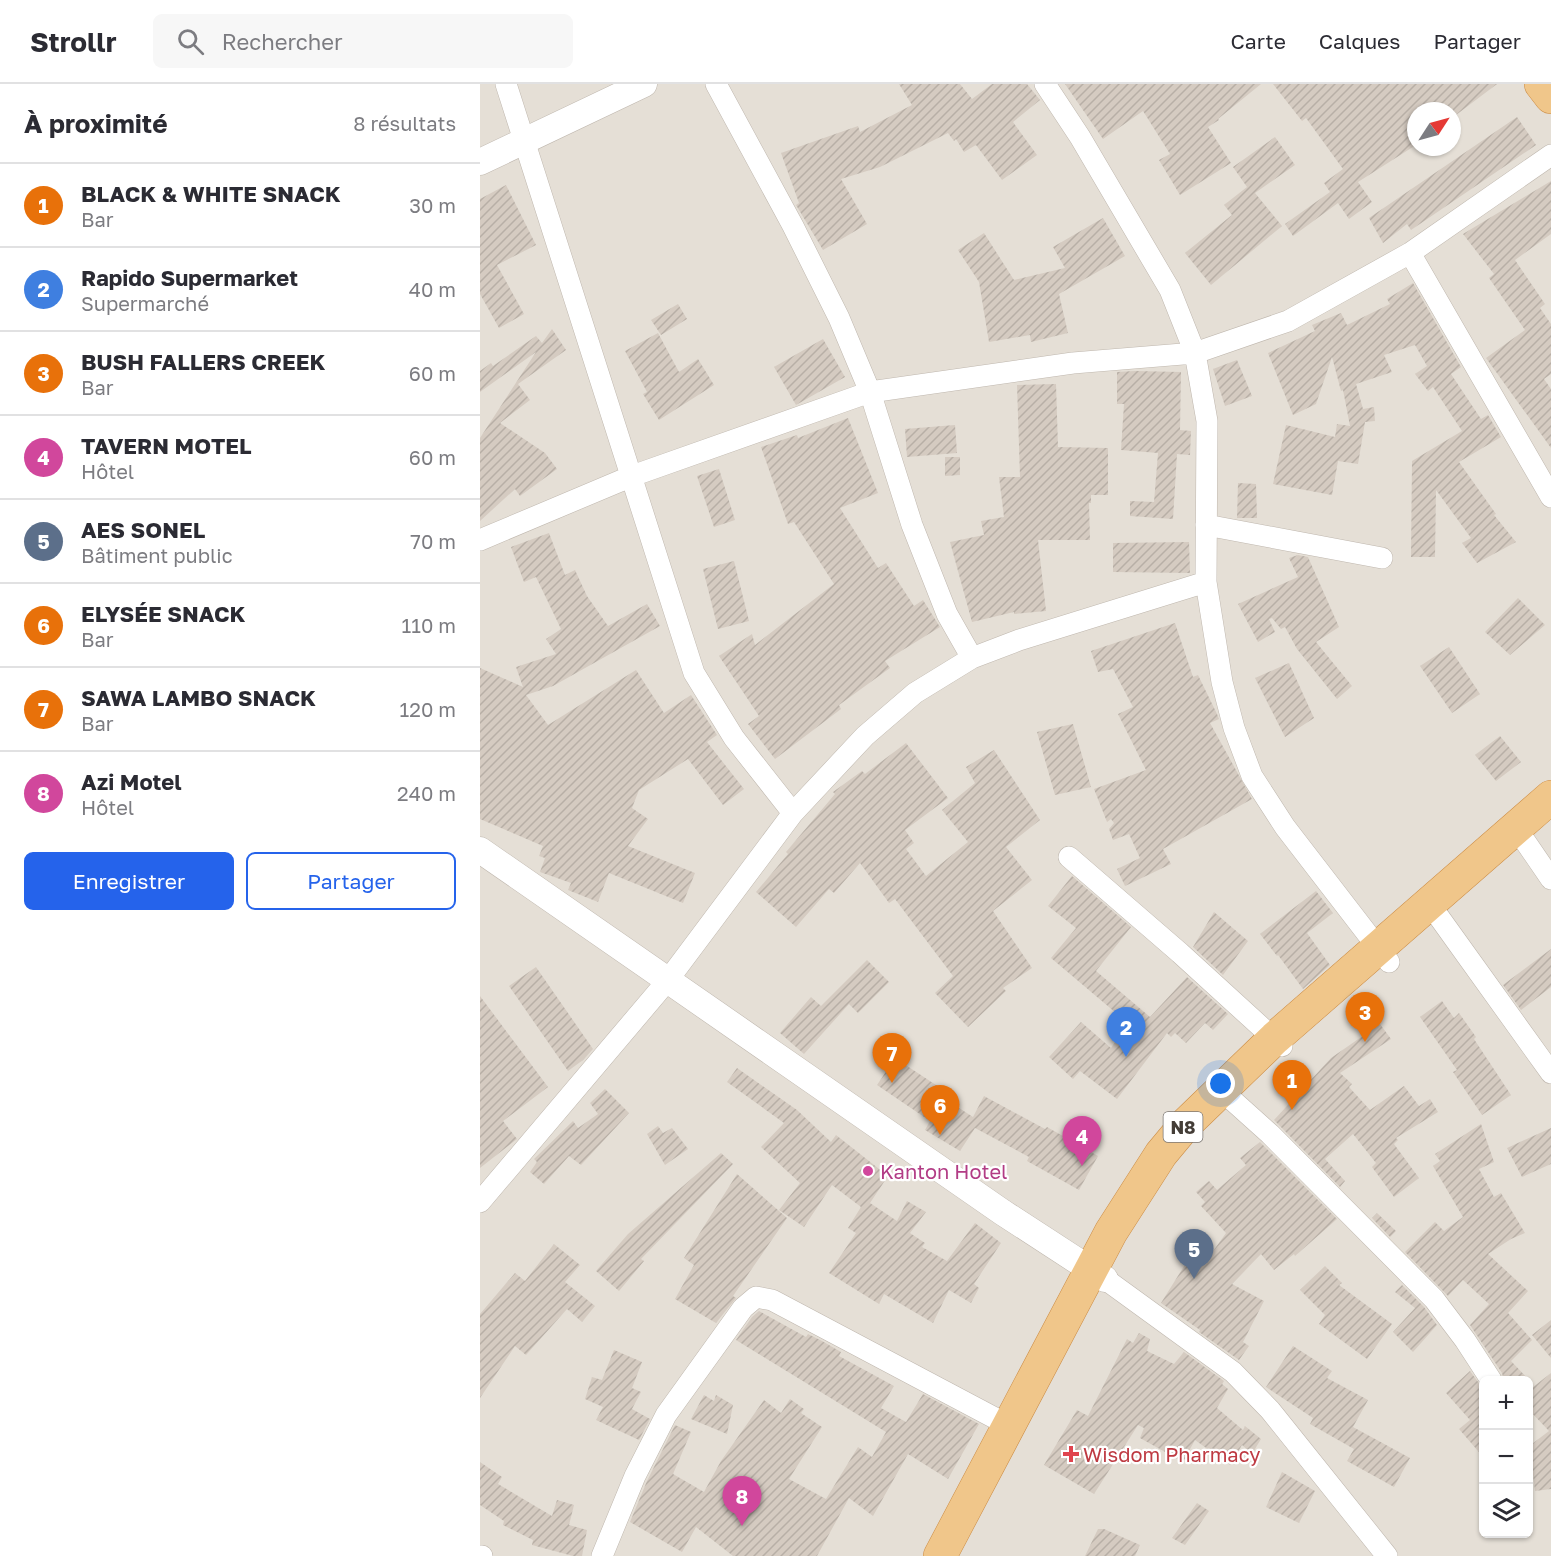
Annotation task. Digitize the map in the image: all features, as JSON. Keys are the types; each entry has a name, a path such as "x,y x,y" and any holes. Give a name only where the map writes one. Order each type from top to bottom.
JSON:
{"highway":[{"path":"1540,84 1551,97"},
{"name":"N8","path":"1384,955 1439,916 1521,835 1551,797"},
{"name":"N8","path":"957,1556 1098,1275 1111,1232 1161,1154 1186,1124 1521,835 1551,819"},
{"name":"N8","path":"940,1556 1008,1425 1098,1275 1150,1195 1174,1162 1280,1044"}],"street":[{"path":"506,84 694,673 734,738 793,813"},
{"path":"480,162 644,84"},
{"path":"716,84 793,226 839,318 870,392 921,547 947,614 972,658"},
{"path":"1046,84 1170,290 1195,353 1206,421 1206,582 1222,682 1234,728 1252,776 1285,827 1384,955"},
{"path":"480,540 632,476 870,392 1073,363 1195,353 1288,321 1410,253 1551,155"},
{"path":"1410,253 1551,496"},
{"path":"1206,525 1382,558"},
{"path":"480,1202 668,980 793,813 865,736 915,693 972,658 1019,640 1206,582"},
{"path":"1521,835 1551,879"},
{"path":"480,850 1002,1212 1098,1275 1233,1372 1270,1410 1387,1556"},
{"path":"1070,857 1280,1044"},
{"path":"1439,916 1551,1073"},
{"path":"1231,1100 1278,1142 1434,1299 1488,1376"},
{"path":"602,1556 635,1476 666,1415 743,1308 756,1297 772,1299 1008,1425"}],"shaded area":[{"path":"480,84 1551,84 1551,1556 480,1556"}],"building":[{"path":"899,84 960,84 972,99 992,84 1027,84 1040,100 1013,122 1037,155 1002,180 976,145 964,152 956,139 954,141 948,133 880,167 841,179 867,224 823,250 796,205 799,203 781,153 858,126 860,132 912,105"},
{"path":"1065,84 1261,84 1208,127 1231,163 1180,195 1159,160 1170,154 1143,111 1103,139"},
{"path":"1273,84 1497,84 1461,111 1461,102 1407,102 1407,151 1358,182 1372,202 1349,219 1338,203 1293,236 1285,224 1330,192 1324,183 1343,169 1306,118 1302,121"},
{"path":"1517,117 1536,145 1411,230 1407,224 1383,243 1369,218"},
{"path":"1275,137 1295,165 1255,193 1282,226 1211,285 1185,253 1232,215 1224,205 1247,187 1233,167"},
{"path":"1551,181 1551,234 1515,260 1545,304 1540,308 1551,324 1551,374 1544,379 1551,389 1551,448 1486,358 1525,330 1489,278 1494,274 1463,234"},
{"path":"506,185 536,245 497,265 524,314 499,328 480,294 480,199"},
{"path":"1103,218 1125,256 1059,294 1068,333 1031,342 1030,335 989,342 979,282 958,250 984,233 1014,280 1065,268 1053,247"},
{"path":"1413,283 1461,367 1451,374 1481,419 1488,415 1501,437 1459,462 1496,514 1494,515 1516,542 1477,563 1462,543 1471,538 1436,490 1435,557 1411,557 1412,461 1462,431 1433,387 1428,391 1415,374 1427,366 1415,345 1384,355 1392,372 1356,384 1363,409 1374,407 1375,421 1365,422 1358,464 1338,461 1332,495 1273,484 1286,425 1335,437 1337,424 1350,426 1343,390 1341,391 1332,357 1316,404 1293,415 1268,353 1315,331 1312,325 1341,313 1347,325 1390,304 1387,299"},
{"path":"678,304 687,319 661,335 651,320"},
{"path":"552,329 566,350 518,384 530,400 500,423 545,453 557,469 520,496 515,489 480,521 480,438 536,352 480,392 480,371 491,363 493,366 536,336 542,343"},
{"path":"658,333 679,372 698,359 714,385 659,420 643,394 647,392 625,351"},
{"path":"823,339 845,377 796,405 774,367"},
{"path":"1237,360 1252,396 1225,406 1213,369"},
{"path":"1117,372 1181,372 1180,430 1191,431 1190,455 1177,454 1173,519 1130,516 1130,501 1154,502 1158,453 1121,450 1124,404 1117,404"},
{"path":"1056,384 1058,447 1108,448 1108,495 1091,495 1091,503 1089,503 1090,540 1038,540 1046,611 1014,614 1014,612 972,622 950,542 984,535 981,521 1004,517 999,477 1020,477 1017,385"},
{"path":"848,418 878,493 840,508 878,568 886,563 914,606 923,600 940,627 885,661 890,668 839,705 841,709 775,759 748,724 759,716 719,656 752,634 755,645 834,584 794,522 788,524 761,447 797,435 798,438"},
{"path":"955,425 957,453 907,457 905,429"},
{"path":"945,457 960,457 960,475 945,476"},
{"path":"719,469 735,520 714,527 697,476"},
{"path":"1238,483 1256,484 1257,518 1237,518"},
{"path":"549,533 565,575 575,570 587,596 608,626 647,604 660,626 553,686 526,695 548,725 636,670 664,713 691,695 717,735 707,742 744,789 723,805 688,759 639,790 632,808 648,819 628,846 695,873 683,903 609,873 598,902 568,890 571,883 540,872 545,858 539,856 543,846 480,819 480,668 523,687 516,667 556,654 546,639 561,629 536,577 524,582 511,547"},
{"path":"1189,542 1190,573 1113,572 1113,543"},
{"path":"1298,555 1308,557 1339,627 1316,642 1352,686 1337,699 1297,649 1285,627 1281,629 1272,618 1269,619 1275,632 1258,642 1238,604 1298,577 1289,558"},
{"path":"734,561 749,621 718,629 703,569"},
{"path":"1518,598 1545,625 1510,655 1485,632"},
{"path":"1175,623 1193,677 1198,675 1219,719 1210,723 1252,799 1163,849 1171,864 1125,886 1117,869 1140,858 1129,834 1113,840 1109,829 1114,823 1111,819 1107,822 1094,789 1146,770 1118,714 1133,707 1113,669 1098,672 1091,651"},
{"path":"1449,647 1480,694 1452,713 1420,666"},
{"path":"1289,663 1314,718 1285,737 1255,678"},
{"path":"1073,724 1091,787 1055,795 1037,732"},
{"path":"1500,736 1521,762 1496,781 1475,755"},
{"path":"906,743 948,798 905,830 914,843 906,849 926,876 968,842 942,810 975,783 966,767 994,750 1040,820 1006,847 1032,880 993,911 1032,968 1003,988 1006,991 968,1027 935,993 953,976 895,899 889,903 860,863 834,893 829,889 796,927 756,892 835,794 833,792 862,771 865,774"},
{"path":"1072,876 1131,927 1096,971 1150,1017 1187,977 1228,1014 1213,1030 1205,1023 1186,1043 1175,1033 1171,1037 1167,1033 1117,1099 1080,1071 1073,1079 1049,1057 1081,1022 1111,1048 1129,1024 1051,958 1076,928 1048,906"},
{"path":"1316,891 1333,913 1307,933 1330,965 1303,989 1260,934"},
{"path":"1214,912 1248,941 1223,975 1193,947"},
{"path":"1551,949 1551,987 1521,1010 1503,985"},
{"path":"867,960 889,982 858,1013 849,1004 804,1054 780,1033 811,997 821,1006"},
{"path":"536,967 593,1049 568,1071 509,986"},
{"path":"480,996 548,1087 503,1121 517,1139 480,1168"},
{"path":"1442,1001 1454,1018 1459,1013 1511,1095 1482,1115 1453,1072 1457,1070 1420,1017"},
{"path":"1380,1024 1391,1039 1340,1073 1352,1084 1349,1087 1370,1110 1404,1086 1419,1106 1430,1099 1438,1112 1396,1138 1398,1140 1394,1144 1419,1178 1394,1197 1372,1167 1376,1163 1353,1134 1325,1159 1345,1181 1340,1187 1274,1120 1331,1058"},
{"path":"895,1058 939,1087 936,1093 973,1117 984,1096 1045,1129 1047,1127 1098,1156 1079,1190 1027,1161 1029,1157 975,1128 960,1151 925,1130 930,1121 877,1085"},
{"path":"737,1068 797,1110 831,1142 836,1135 888,1176 870,1203 897,1221 907,1201 926,1212 910,1233 925,1243 922,1247 947,1261 975,1223 1001,1243 974,1284 979,1288 971,1303 949,1290 933,1323 884,1294 879,1304 829,1273 856,1233 848,1228 861,1207 832,1185 804,1227 779,1210 800,1183 761,1147 784,1123 727,1082"},
{"path":"605,1089 629,1113 581,1165 569,1156 544,1184 530,1172 537,1162 534,1159 573,1121 578,1128 598,1114 590,1103"},
{"path":"1481,1124 1494,1162 1479,1169 1494,1197 1501,1193 1525,1233 1488,1254 1528,1291 1508,1313 1532,1340 1511,1361 1525,1376 1503,1376 1470,1325 1489,1304 1463,1280 1448,1296 1405,1252 1435,1222 1444,1231 1463,1217 1433,1166 1440,1161 1435,1154"},
{"path":"658,1126 663,1133 672,1128 688,1149 665,1165 647,1134"},
{"path":"1551,1128 1551,1164 1522,1177 1507,1148"},
{"path":"1260,1142 1337,1219 1295,1256 1294,1254 1274,1270 1261,1254 1232,1284 1264,1301 1243,1342 1249,1346 1239,1360 1161,1303 1191,1255 1204,1264 1226,1233 1201,1206 1205,1202 1196,1192 1209,1181 1217,1190 1246,1165 1240,1158"},
{"path":"721,1153 733,1164 641,1259 644,1261 619,1291 596,1271 628,1234"},
{"path":"737,1174 787,1218 733,1296 736,1298 716,1323 675,1299 694,1265 684,1258"},
{"path":"1377,1213 1396,1231 1390,1237 1372,1218"},
{"path":"554,1244 580,1265 565,1282 595,1306 582,1322 567,1309 526,1355 515,1346 480,1398 480,1314 515,1273 525,1281"},
{"path":"1325,1266 1342,1283 1339,1285 1392,1324 1367,1359 1319,1324 1325,1315 1300,1290"},
{"path":"1402,1285 1424,1307 1437,1325 1413,1352 1393,1332 1415,1308 1395,1292"},
{"path":"759,1311 806,1337 808,1334 822,1341 841,1352 839,1356 894,1386 881,1408 906,1422 923,1394 979,1424 948,1479 908,1454 873,1516 849,1498 817,1556 733,1556 696,1527 682,1552 630,1522 647,1481 675,1425 691,1432 673,1474 704,1492 721,1461 764,1400 781,1413 790,1399 804,1409 801,1413 822,1427 789,1479 826,1499 858,1447 872,1457 886,1432 736,1340"},
{"path":"1551,1320 1551,1358 1532,1335"},
{"path":"1139,1333 1150,1339 1147,1351 1174,1364 1184,1352 1224,1381 1222,1384 1228,1389 1217,1408 1243,1430 1245,1426 1261,1439 1252,1454 1242,1445 1230,1465 1195,1440 1183,1462 1140,1438 1144,1428 1138,1425 1094,1494 1044,1465 1077,1410 1088,1416 1127,1339 1133,1343"},
{"path":"1293,1346 1332,1371 1327,1378 1368,1400 1353,1427 1410,1458 1394,1487 1347,1461 1354,1449 1310,1424 1313,1418 1266,1387"},
{"path":"614,1350 642,1362 632,1388 641,1392 632,1409 650,1419 639,1440 596,1420 603,1407 585,1399 592,1377 602,1380"},
{"path":"1470,1371 1479,1383 1479,1452 1459,1429 1470,1420 1446,1393"},
{"path":"1551,1373 1551,1489 1535,1491 1533,1443 1549,1431 1533,1414 1533,1387"},
{"path":"704,1395 714,1401 716,1395 733,1405 727,1434 691,1419"},
{"path":"480,1462 502,1477 498,1484 552,1516 557,1500 574,1505 569,1525 587,1530 582,1556 573,1556 532,1545 533,1540 503,1525 504,1521 480,1505"},
{"path":"1282,1472 1315,1491 1299,1523 1266,1507"},
{"path":"1197,1503 1209,1511 1185,1545 1172,1538"},
{"path":"1098,1529 1104,1529 1140,1545 1135,1556 1085,1556"}],"place":[{"name":"BUSH FALLERS CREEK","path":"1365,1042"},
{"name":"Rapido Supermarket","path":"1126,1057"},
{"name":"SAWA LAMBO SNACK","path":"892,1083"},
{"name":"BLACK & WHITE SNACK","path":"1292,1110"},
{"name":"ELYSÉE SNACK","path":"940,1135"},
{"name":"TAVERN MOTEL","path":"1082,1166"},
{"name":"Kanton Hotel","path":"868,1171"},
{"name":"AES SONEL","path":"1194,1279"},
{"name":"Wisdom Pharmacy","path":"1071,1454"},
{"name":"Azi Motel","path":"742,1526"}]}
